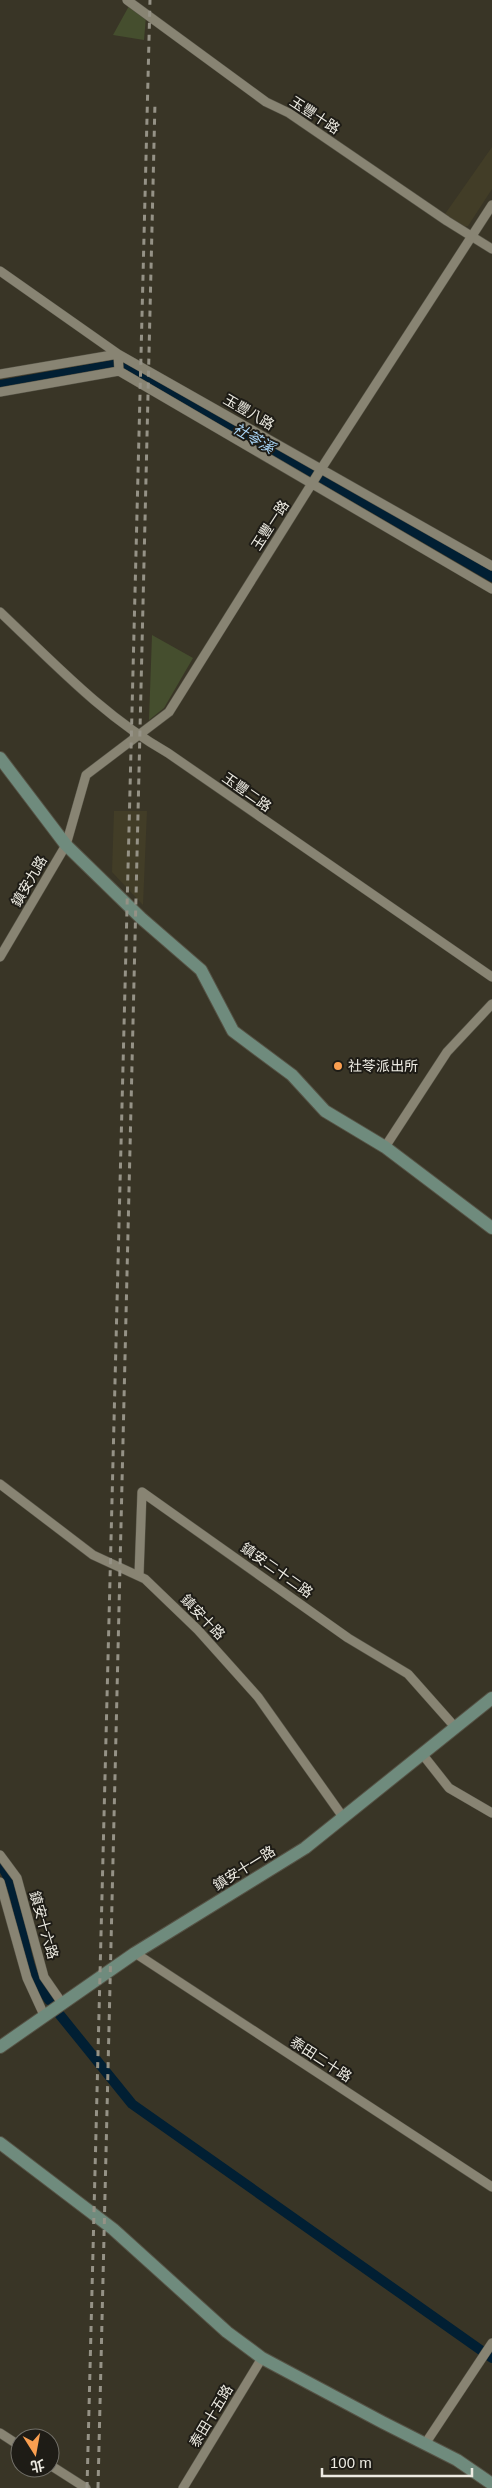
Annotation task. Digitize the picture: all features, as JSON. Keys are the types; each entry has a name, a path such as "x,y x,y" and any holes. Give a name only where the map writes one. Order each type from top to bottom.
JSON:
{"street":[{"name":"玉豐十路","path":"127,0 266,102 289,113 447,221 492,249"},
{"name":"玉豐一路","path":"66,845 86,775 136,735 169,712 317,476 492,205"},
{"name":"玉豐八路","path":"0,271 118,362 317,476 492,566"},
{"path":"0,392 118,362"},
{"path":"0,374 118,362 317,476 492,589"},
{"name":"玉豐二路","path":"0,612 94,701 136,735 168,753 492,977"},
{"path":"0,758 66,845 141,918 201,970 233,1031 292,1075 325,1111 385,1147 492,1228"},
{"name":"鎮安九路","path":"0,957 66,845"},
{"path":"385,1147 446,1052 492,1004"},
{"name":"鎮安十路","path":"0,1484 93,1555 145,1579 198,1630 258,1697 343,1817"},
{"name":"鎮安二十二路","path":"139,1575 142,1492 348,1638 408,1674 455,1727"},
{"name":"鎮安十一路","path":"0,2047 135,1953 305,1848 492,1698"},
{"path":"423,1755 449,1788 492,1813"},
{"name":"鎮安十六路","path":"0,1855 17,1878 44,1976 62,2003"},
{"path":"0,1882 27,1978 44,2015"},
{"name":"泰田二十路","path":"135,1953 492,2187"},
{"path":"0,2143 113,2229 227,2332 262,2358 457,2460 492,2484"},
{"path":"425,2444 490,2346"},
{"name":"泰田十五路","path":"183,2488 262,2358"},
{"path":"60,2471 86,2488"}],"shaded area":[{"path":"492,147 492,189 468,226 463,227 445,214"},
{"path":"114,811 147,811 143,905 112,872"}],"green space":[{"path":"129,6 146,16 144,40 113,35"},
{"path":"152,635 193,658 164,708 149,720"}],"waterway":[{"name":"社苓溪","path":"0,385 124,363 492,577"},
{"path":"0,1864 13,1889 31,1968 36,1981 49,2000"},
{"path":"60,2015 132,2104 492,2358"}],"railway":[{"path":"87,2488 150,0"},
{"path":"98,2488 155,102"}],"place":[{"name":"社苓派出所","path":"338,1066"}]}
